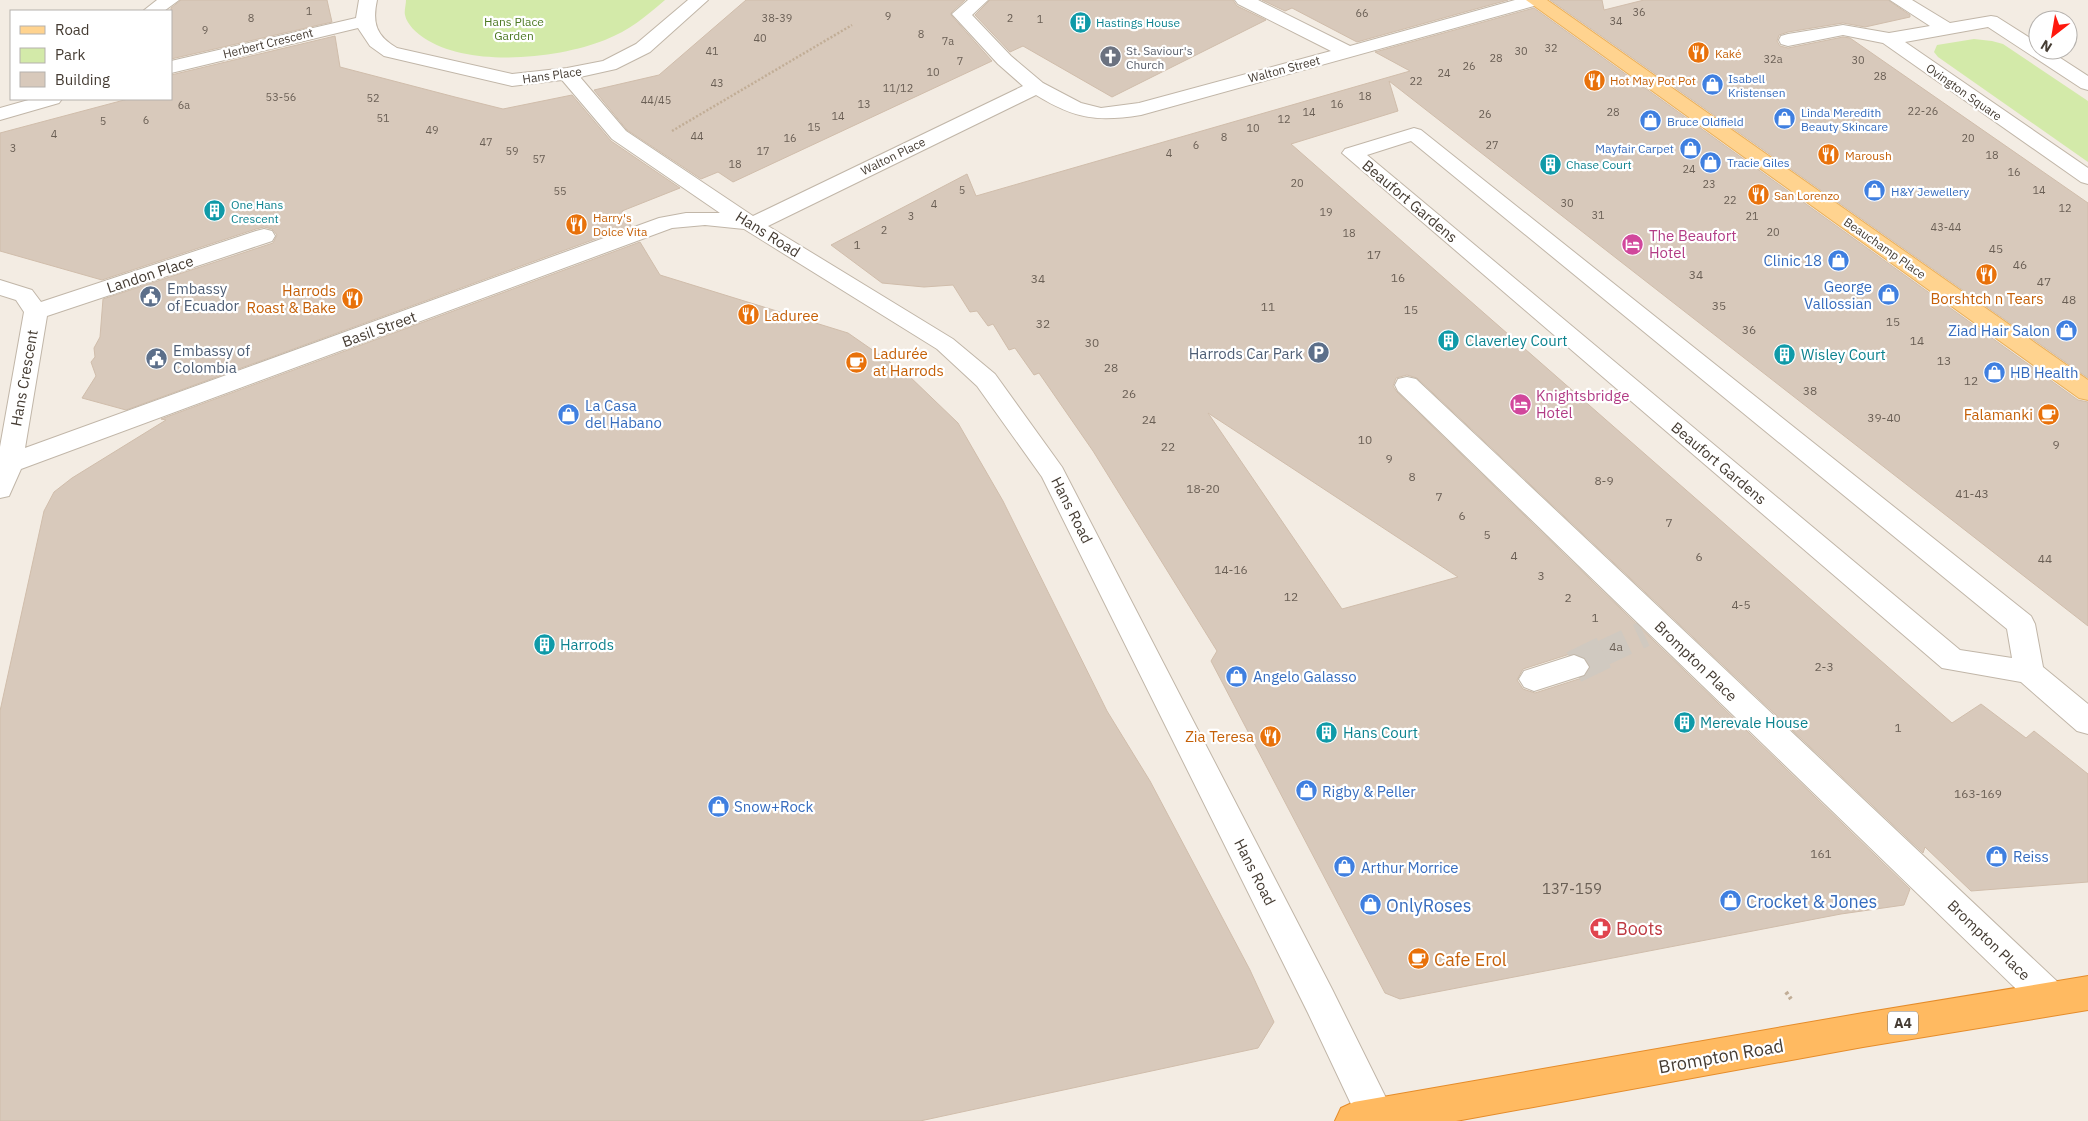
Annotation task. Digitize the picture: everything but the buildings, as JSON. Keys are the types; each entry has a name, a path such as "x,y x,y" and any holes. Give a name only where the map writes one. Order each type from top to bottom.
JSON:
{"highway":[{"name":"Brompton Road","path":"1365,1119 2050,998 2088,993"}],"main road":[{"name":"Beauchamp Place","path":"1535,0 2088,392"}],"street":[{"path":"154,10 170,0"},
{"path":"365,21 368,0"},
{"name":"Hans Place","path":"365,21 369,34 376,45 391,52 512,80 567,74 609,65 643,48 699,0"},
{"name":"Walton Street","path":"979,0 961,14 1035,88 1065,103 1096,113 1116,113 1141,109 1535,0"},
{"path":"1244,0 1348,52"},
{"path":"1899,0 1948,29"},
{"name":"Herbert Crescent","path":"172,67 365,21"},
{"path":"1788,40 1842,30 1889,39 1991,21 2088,84"},
{"name":"Ovington Square","path":"1889,39 2088,178"},
{"name":"Hans Road","path":"567,74 619,135 639,150 752,224 945,344 986,380 1053,473 1320,1001 1365,1119"},
{"name":"Walton Place","path":"752,224 1035,88"},
{"path":"0,114 49,100"},
{"name":"Beaufort Gardens","path":"1414,134 2021,624 2029,672 1952,660 1352,153 1414,134"},
{"name":"Basil Street","path":"10,463 667,223 712,218 752,224"},
{"name":"Landon Place","path":"36,312 264,236"},
{"name":"Hans Crescent","path":"0,287 24,295 36,312 10,463 0,489"},
{"name":"Brompton Place","path":"1407,385 1652,630 2050,998"},
{"path":"1534,679 1574,667"},
{"path":"2029,672 2088,722"}],"path":[{"path":"639,150 852,25"}],"green space":[{"name":"Hans Place Garden","path":"406,0 665,0 630,27 605,40 585,47 539,56 488,57 465,54 424,38 406,19"},
{"path":"1974,39 2003,44 2088,101 2088,162 1938,57 1934,52 1937,45"}],"tunnel":[{"path":"1603,653 1644,634"},
{"path":"1574,667 1605,652"}],"place":[{"name":"Hastings House","path":"1080,22"},
{"name":"Kaké","path":"1699,53"},
{"name":"St. Saviour's Church","path":"1110,57"},
{"name":"Hot May Pot Pot","path":"1594,80"},
{"name":"Isabell Kristensen","path":"1712,85"},
{"name":"Linda Meredith Beauty Skincare","path":"1785,119"},
{"name":"Bruce Oldfield","path":"1651,121"},
{"name":"Mayfair Carpet","path":"1690,148"},
{"name":"Maroush","path":"1829,155"},
{"name":"Tracie Giles","path":"1711,162"},
{"name":"Chase Court","path":"1550,164"},
{"name":"H&Y Jewellery","path":"1875,191"},
{"name":"San Lorenzo","path":"1758,195"},
{"name":"One Hans Crescent","path":"215,211"},
{"name":"Harry's Dolce Vita","path":"577,224"},
{"name":"The Beaufort Hotel","path":"1633,244"},
{"name":"Clinic 18","path":"1838,260"},
{"name":"Borshtch n Tears","path":"1987,275"},
{"name":"George Vallossian","path":"1888,295"},
{"name":"Embassy of Ecuador","path":"151,297"},
{"name":"Harrods Roast & Bake","path":"352,299"},
{"name":"Laduree","path":"748,315"},
{"name":"Ziad Hair Salon","path":"2066,330"},
{"name":"Claverley Court","path":"1449,340"},
{"name":"Harrods Car Park","path":"1319,353"},
{"name":"Wisley Court","path":"1785,354"},
{"name":"Embassy of Colombia","path":"157,359"},
{"name":"Ladurée at Harrods","path":"857,362"},
{"name":"HB Health","path":"1994,372"},
{"name":"Knightsbridge Hotel","path":"1520,404"},
{"name":"La Casa del Habano","path":"569,414"},
{"name":"Falamanki","path":"2049,414"},
{"name":"Harrods","path":"544,644"},
{"name":"Angelo Galasso","path":"1237,676"},
{"name":"Merevale House","path":"1684,722"},
{"name":"Hans Court","path":"1327,732"},
{"name":"Zia Teresa","path":"1270,736"},
{"name":"Rigby & Peller","path":"1306,791"},
{"name":"Snow+Rock","path":"718,806"},
{"name":"Reiss","path":"1997,856"},
{"name":"Arthur Morrice","path":"1345,867"},
{"name":"Crocket & Jones","path":"1730,901"},
{"name":"OnlyRoses","path":"1370,905"},
{"name":"Boots","path":"1600,928"},
{"name":"Cafe Erol","path":"1418,959"}]}
